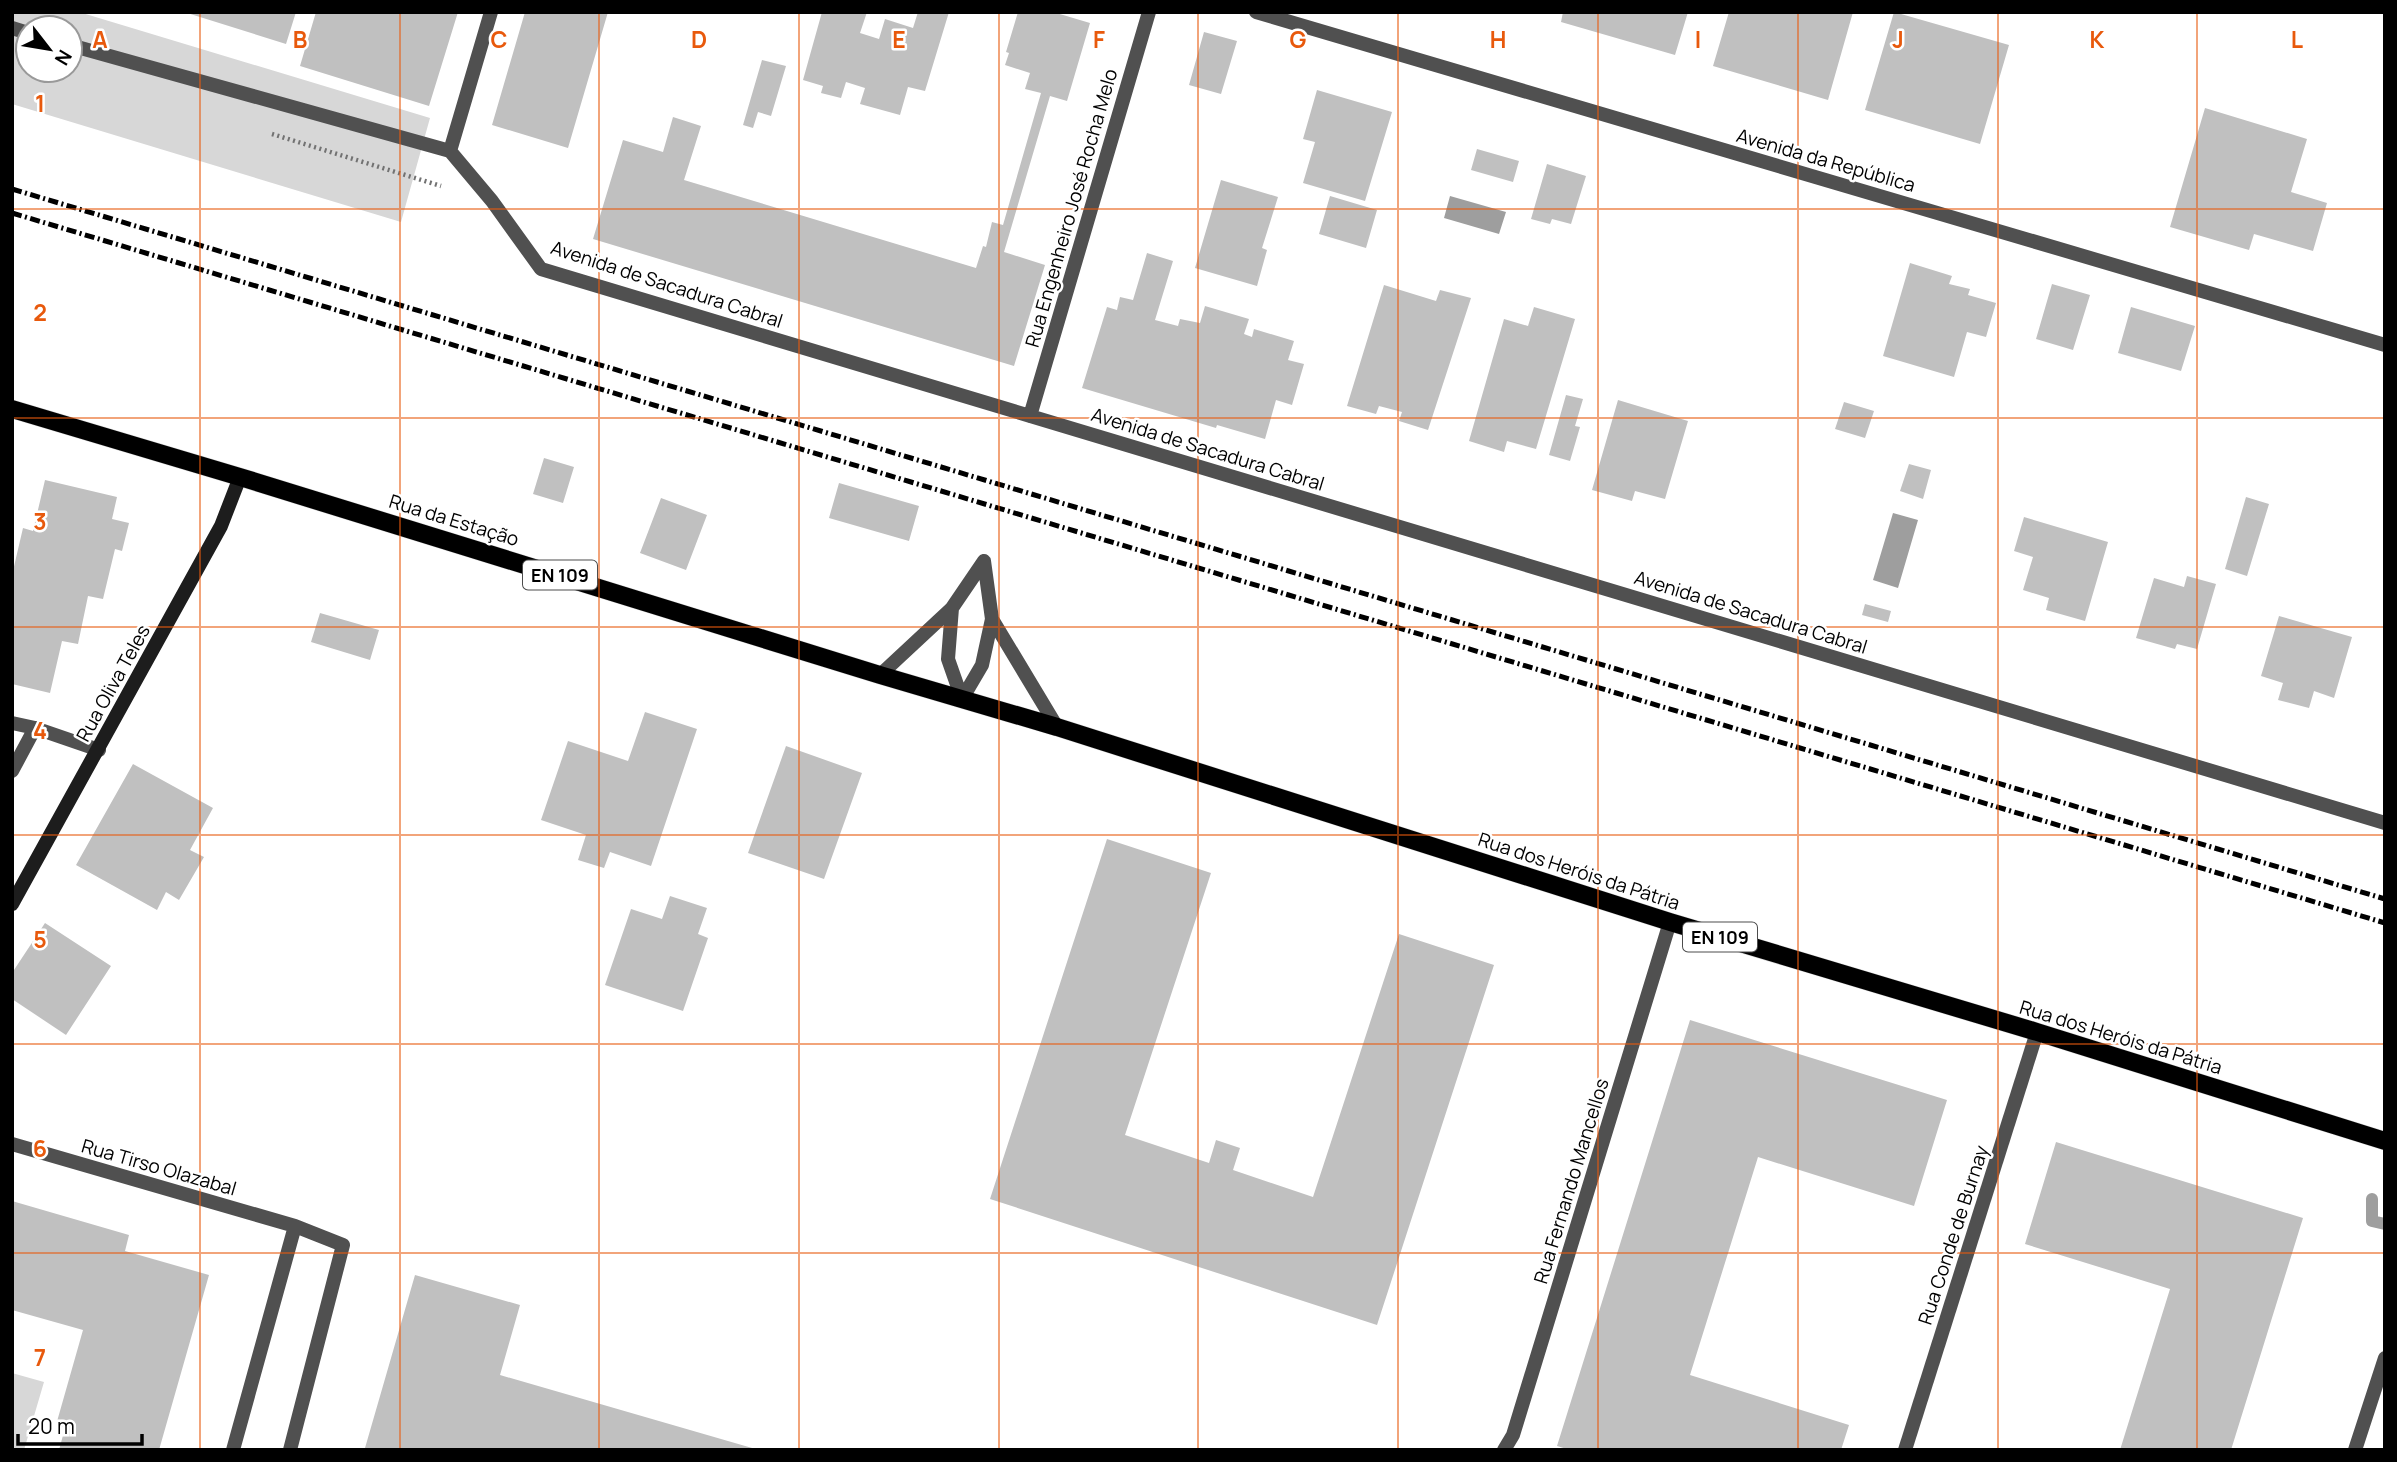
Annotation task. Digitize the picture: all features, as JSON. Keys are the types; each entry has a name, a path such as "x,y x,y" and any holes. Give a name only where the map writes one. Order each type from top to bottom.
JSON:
{"main road":[{"name":"Rua da Estação","path":"12,409 962,699"},
{"name":"Rua Oliva Teles","path":"12,904 221,526 240,477"},
{"name":"Rua dos Heróis da Pátria","path":"962,699 1670,922 2037,1032 2385,1141"}],"street":[{"path":"84,48 450,151 491,12"},
{"name":"Rua Engenheiro José Rocha Melo","path":"1030,415 1149,12"},
{"name":"Avenida da República","path":"1256,12 2385,345"},
{"name":"Avenida de Sacadura Cabral","path":"450,151 492,201 541,269 2385,823"},
{"path":"880,674 952,608 984,561 992,619 982,665 962,699"},
{"path":"952,608 948,659 962,699"},
{"path":"992,619 1056,727"},
{"path":"12,723 99,750"},
{"path":"12,771 35,728"},
{"name":"Rua Fernando Mancellos","path":"1504,1450 1513,1435 1670,922"},
{"name":"Rua Conde de Burnay","path":"1905,1450 2037,1032"},
{"name":"Rua Tirso Olazabal","path":"12,1144 295,1226 343,1245 290,1450"},
{"path":"233,1450 295,1226"},
{"path":"2355,1450 2385,1358"}],"path":[{"path":"269,133 492,201"}],"shaded area":[{"path":"12,12 79,12 430,118 401,222 12,104"},
{"path":"1450,196 1506,212 1499,234 1444,218"},
{"path":"1893,513 1918,520 1898,588 1873,580"},
{"path":"12,1373 44,1382 24,1450 12,1450"}],"building":[{"path":"184,12 296,12 286,44"},
{"path":"316,12 458,12 429,106 300,66"},
{"path":"525,12 608,12 568,148 492,125"},
{"path":"822,12 867,12 860,33 879,39 885,19 913,28 918,12 949,12 925,91 908,87 900,115 860,104 865,88 846,82 841,98 821,93 823,86 803,80"},
{"path":"1018,12 1053,12 1090,23 1067,101 1050,96 1004,252 1045,265 1014,366 593,239 623,140 663,152 673,117 701,126 684,180 976,268 983,246 986,247 992,222 1003,225 1041,93 1025,89 1030,73 1005,65 1009,53 1006,52"},
{"path":"1563,12 1688,12 1675,55 1561,22"},
{"path":"1729,12 1853,12 1828,100 1713,66"},
{"path":"1894,12 2009,45 1980,144 1865,110"},
{"path":"1204,32 1237,41 1221,94 1189,85"},
{"path":"762,60 786,66 771,116 758,112 753,128 743,125"},
{"path":"1317,90 1392,112 1365,201 1303,183 1315,142 1303,139"},
{"path":"2205,108 2307,139 2291,192 2327,203 2313,251 2254,234 2249,250 2170,227"},
{"path":"1477,149 1519,161 1513,182 1471,170"},
{"path":"1547,164 1586,176 1571,224 1552,219 1550,224 1531,219"},
{"path":"1221,180 1278,197 1262,248 1267,250 1257,286 1195,268"},
{"path":"1330,196 1377,210 1366,248 1319,234"},
{"path":"1147,253 1173,261 1155,320 1178,326 1180,319 1200,323 1205,306 1249,319 1244,334 1252,337 1254,329 1294,341 1288,360 1304,364 1292,405 1276,400 1265,439 1217,425 1216,428 1082,388 1107,307 1117,310 1120,297 1133,300"},
{"path":"1910,263 1952,276 1949,284 1970,289 1968,295 1996,303 1986,337 1967,332 1954,377 1883,356"},
{"path":"2052,284 2090,295 2073,350 2036,339"},
{"path":"1384,285 1436,301 1440,290 1471,298 1428,430 1399,421 1402,412 1379,406 1376,414 1347,406"},
{"path":"1534,307 1575,319 1536,449 1507,441 1504,452 1469,441 1504,319 1528,326"},
{"path":"2131,307 2195,326 2181,371 2118,353"},
{"path":"1566,395 1583,399 1575,426 1580,427 1570,461 1549,455"},
{"path":"1618,400 1688,421 1665,499 1635,491 1632,501 1592,490"},
{"path":"1844,402 1874,411 1865,438 1835,429"},
{"path":"544,458 574,467 563,503 533,494"},
{"path":"1909,464 1931,470 1923,499 1900,491"},
{"path":"45,480 117,497 112,519 129,523 122,551 115,549 103,599 88,596 78,644 62,641 50,693 12,684 12,575 23,528 33,531"},
{"path":"839,483 919,506 909,541 829,518"},
{"path":"2246,497 2269,504 2247,576 2225,569"},
{"path":"661,498 707,515 686,570 640,553"},
{"path":"2024,517 2108,542 2085,621 2046,610 2049,598 2023,590 2033,557 2014,551"},
{"path":"2187,576 2216,584 2197,649 2177,644 2175,649 2136,638 2154,578 2184,587"},
{"path":"1865,604 1891,611 1888,622 1862,615"},
{"path":"320,613 379,630 370,660 311,642"},
{"path":"2279,616 2352,637 2334,698 2314,691 2309,708 2278,700 2283,683 2261,676"},
{"path":"645,712 697,729 651,866 610,852 604,868 578,860 586,835 541,820 568,741 628,761"},
{"path":"786,746 862,773 824,879 748,853"},
{"path":"133,764 213,808 190,850 204,857 179,900 166,892 157,910 76,865"},
{"path":"1107,839 1211,873 1125,1135 1209,1163 1216,1140 1240,1148 1233,1170 1313,1197 1399,934 1494,965 1377,1325 990,1199"},
{"path":"670,896 707,908 698,934 708,938 683,1011 605,985 631,909 662,919"},
{"path":"45,923 111,966 66,1035 12,999 12,973"},
{"path":"1690,1020 1947,1100 1914,1206 1758,1157 1690,1375 1849,1425 1841,1450 1570,1450 1557,1446"},
{"path":"2056,1142 2303,1218 2231,1450 2120,1450 2170,1289 2025,1244"},
{"path":"12,1201 129,1235 125,1251 209,1275 159,1450 59,1450 65,1428 56,1425 83,1330 12,1310"},
{"path":"415,1275 520,1305 500,1375 759,1450 365,1448"}],"waterway":[{"path":"2372,1199 2372,1221 2385,1224"}],"railway":[{"path":"12,189 2385,899"},
{"path":"12,213 2385,923"}]}
